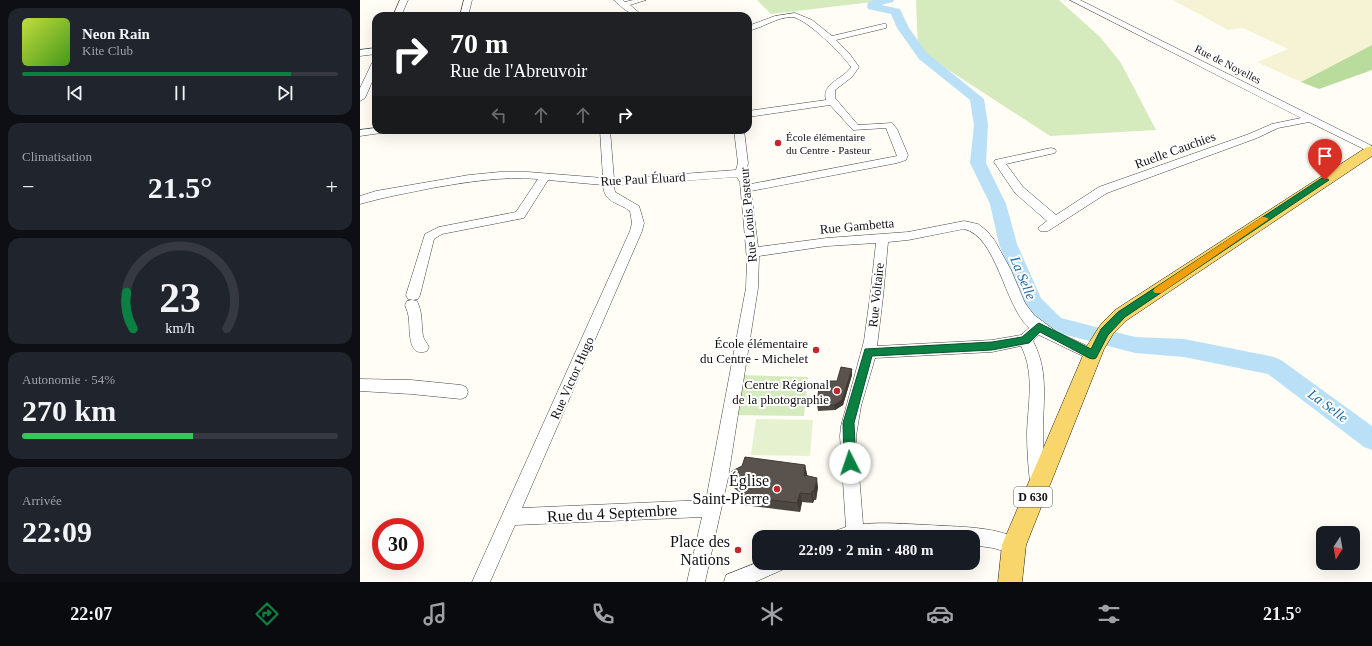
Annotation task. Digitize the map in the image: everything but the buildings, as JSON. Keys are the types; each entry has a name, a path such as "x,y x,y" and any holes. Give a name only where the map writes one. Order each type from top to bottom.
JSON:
{"main road":[{"name":"D 630","path":"1010,582 1014,545 1038,484 1095,350 1110,326 1121,315 1372,150"}],"street":[{"path":"399,12 404,0"},
{"path":"465,12 468,0"},
{"path":"621,2 642,0"},
{"name":"Rue de Noyelles","path":"1074,0 1372,150"},
{"path":"621,2 634,12"},
{"path":"746,188 902,158 902,152 892,128 889,125 856,128 832,102 829,96 830,90 851,74 856,67 849,57 830,39 802,17 793,15 752,28"},
{"path":"830,39 883,26"},
{"path":"360,53 372,52"},
{"path":"362,94 372,72"},
{"path":"362,94 372,90"},
{"path":"752,113 832,102"},
{"name":"Ruelle Cauchies","path":"1044,228 1107,188 1253,136 1275,126 1309,118"},
{"path":"360,133 372,131"},
{"path":"605,134 608,183"},
{"name":"Rue Louis Pasteur","path":"696,582 720,478 751,293 753,268 752,252 746,188 741,173 743,163 739,134"},
{"path":"1051,152 999,162 1019,190 1055,220"},
{"name":"Rue Paul Éluard","path":"360,200 376,195 485,176 513,174 608,183 741,173"},
{"path":"422,347 416,339 416,320 412,300 429,237 439,232 520,214 545,177"},
{"name":"Rue Victor Hugo","path":"482,582 636,231 638,223 636,211 632,206 612,196 609,192 608,183"},
{"name":"Rue Gambetta","path":"752,252 827,242 908,236 964,225 970,226 976,228 991,244 1022,310 1039,327"},
{"name":"Rue Voltaire","path":"868,352 878,292 882,238"},
{"path":"848,530 848,430 850,416 868,352 982,347 1025,340 1039,327 1095,350"},
{"path":"1025,340 1032,352 1039,384 1035,435 1038,484"},
{"path":"360,385 411,387 460,392"},
{"name":"Rue du 4 Septembre","path":"510,517 714,508"},
{"path":"980,536 1014,545"},
{"path":"733,582 761,570"}],"shaded area":[{"path":"1173,0 1372,0 1372,45 1301,82 1257,62 1288,49 1243,28 1228,30"}],"green space":[{"path":"757,0 889,0 771,14"},
{"path":"916,0 1059,0 1100,37 1121,63 1156,130 1050,136 918,50"},
{"path":"1372,45 1372,70 1319,89 1301,82"},
{"path":"741,375 808,377 804,416 734,415"},
{"path":"756,419 813,420 810,456 751,455"}],"waterway":[{"name":"La Selle","path":"889,0 872,4 872,7 896,11 903,28 923,56 977,99 981,125 978,163 998,204 1008,244 1033,303 1055,324 1135,345 1184,348 1274,366 1372,439"}],"slow traffic":[{"path":"1158,291 1265,219"}],"place":[{"name":"École élémentaire du Centre - Pasteur","path":"778,143"},
{"name":"École élémentaire du Centre - Michelet","path":"816,350"},
{"name":"Centre Régional de la photographie","path":"837,391"},
{"name":"Église Saint-Pierre","path":"777,489"},
{"name":"Place des Nations","path":"738,550"}],"route":[{"path":"850,463 848,436 850,416 868,352 992,346 1025,340 1029,338 1039,327 1093,355 1104,332 1121,315 1325,180"}]}
